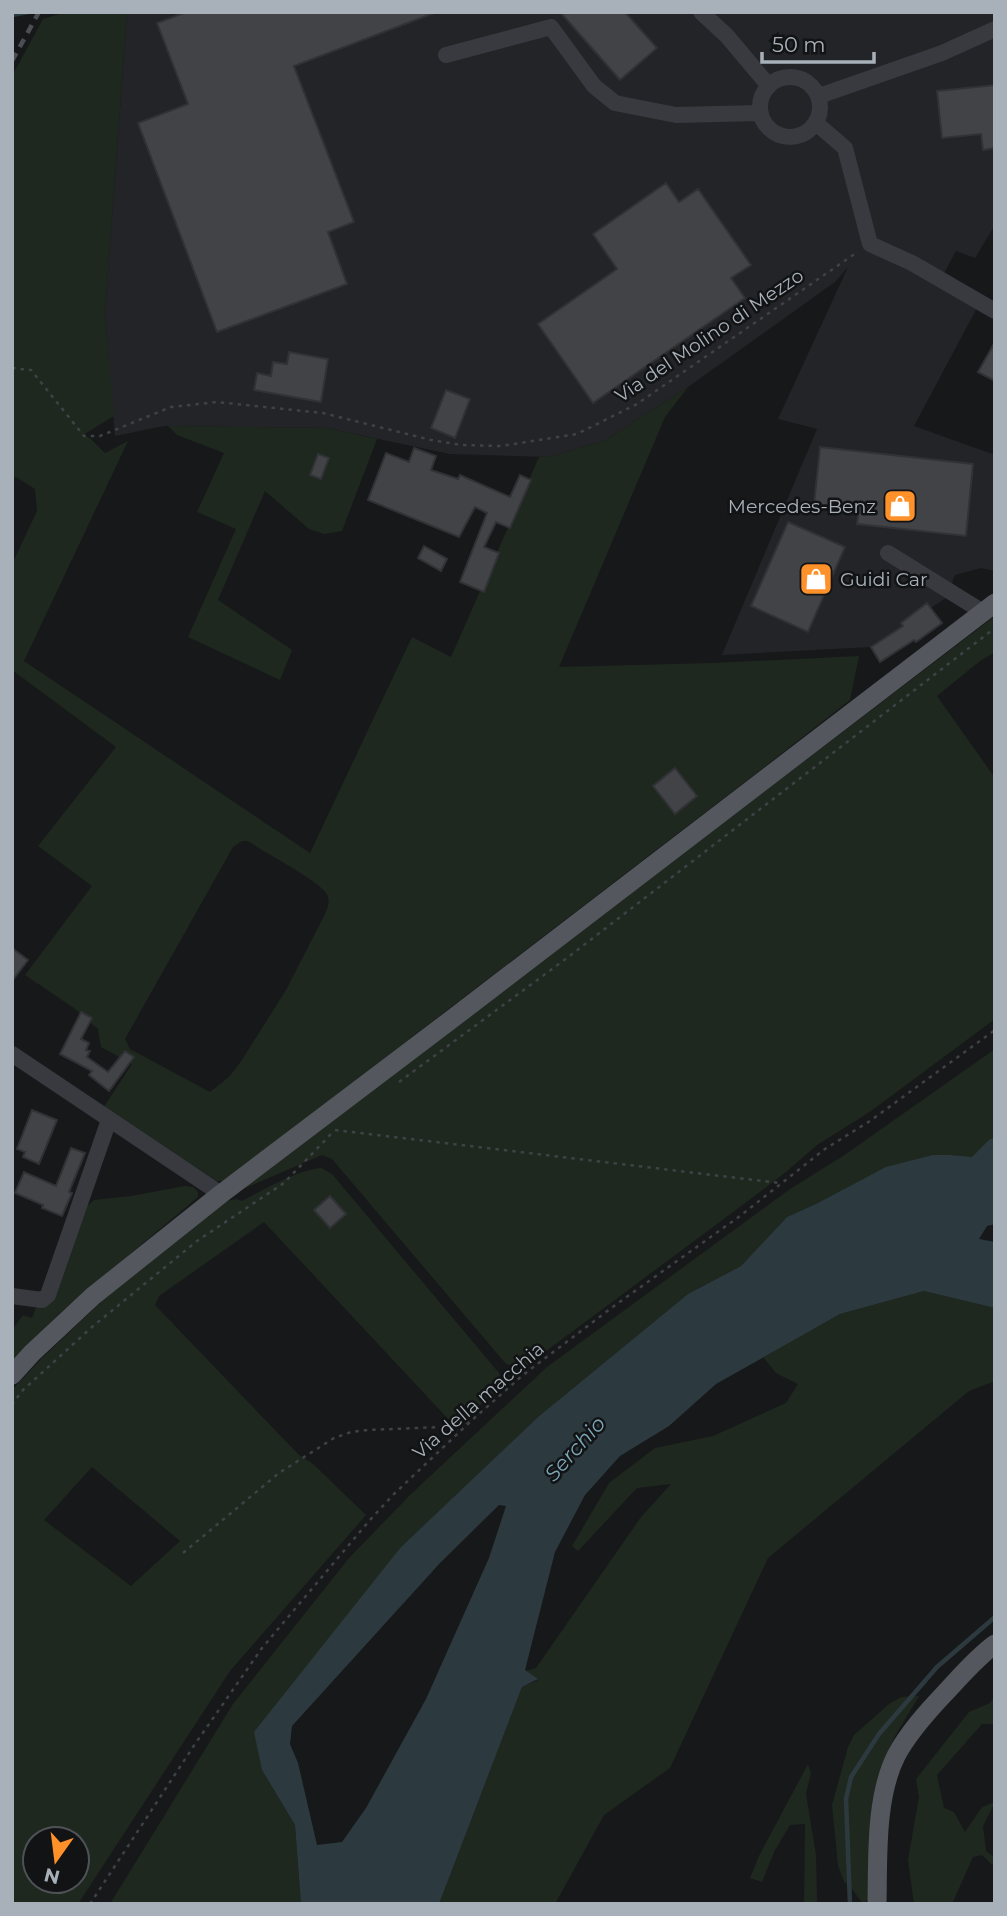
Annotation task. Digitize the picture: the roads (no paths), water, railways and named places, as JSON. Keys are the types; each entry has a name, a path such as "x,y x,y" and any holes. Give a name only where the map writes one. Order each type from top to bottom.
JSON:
{"main road":[{"path":"12,1375 93,1296 221,1194 989,607"},
{"path":"877,1904 884,1797 888,1777 897,1756 911,1733 938,1700 995,1644"}],"street":[{"path":"701,12 727,36 769,86"},
{"path":"446,55 551,27 594,86 615,103 676,115 760,113"},
{"path":"819,96 942,53 995,29"},
{"path":"787,77 806,81 819,96 820,114 816,123 810,131 801,136 790,138 771,131 760,113 763,93 777,80 787,77"},
{"path":"816,123 845,148 870,244 912,263 995,311"},
{"path":"888,552 989,607"},
{"path":"12,1055 221,1194"},
{"path":"12,1296 42,1300 48,1295 109,1120"}],"water":[{"name":"Serchio","path":"990,1139 995,1139 995,1224 987,1226 979,1239 995,1242 995,1308 924,1291 840,1314 716,1384 669,1426 620,1456 585,1495 555,1552 525,1670 538,1679 522,1687 439,1904 301,1904 295,1825 262,1770 254,1732 401,1547 538,1417 688,1294 741,1266 787,1217 886,1167 933,1155 972,1157","holes":["499,1505 506,1506 489,1558 426,1699 366,1808 342,1842 317,1845 298,1763 290,1744 292,1726 440,1563"]}],"waterway":[{"path":"12,15 28,12"},
{"path":"850,1904 846,1799 851,1777 879,1734 937,1667 995,1617"}],"railway":[{"path":"12,61 39,12"}],"place":[{"name":"Mercedes-Benz","path":"900,506"},
{"name":"Guidi Car","path":"816,579"}]}
